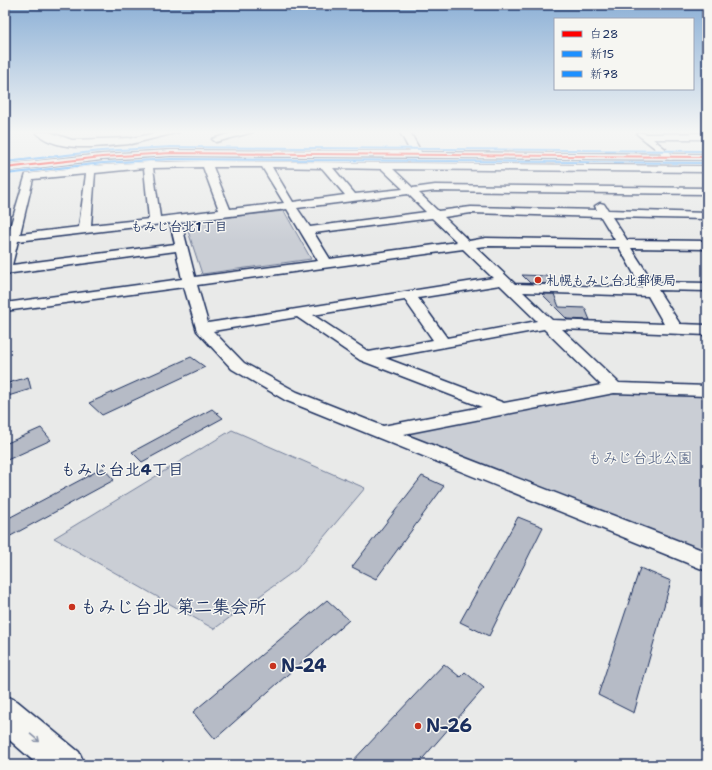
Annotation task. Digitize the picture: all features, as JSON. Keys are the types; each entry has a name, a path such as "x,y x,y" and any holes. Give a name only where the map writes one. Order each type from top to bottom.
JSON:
{"street":[{"path":"5,266 14,238 29,176 106,168"},
{"path":"148,168 155,221"},
{"path":"209,168 226,213"},
{"path":"267,168 289,206 326,263"},
{"path":"327,168 353,198"},
{"path":"387,168 614,388"},
{"path":"576,168 623,242 675,329"},
{"path":"684,168 707,169"},
{"path":"692,168 707,184"},
{"path":"85,229 91,169"},
{"path":"14,238 435,188 707,191"},
{"path":"305,231 471,210 707,216"},
{"path":"175,219 188,282 202,328 238,366 290,396 707,562"},
{"path":"5,307 464,244 509,241 623,242 707,245"},
{"path":"5,270 180,247"},
{"path":"202,328 409,295 507,284 650,289 707,287"},
{"path":"409,295 443,343"},
{"path":"299,312 366,357 504,409"},
{"path":"366,357 548,324 707,330"},
{"path":"381,432 614,388 707,391"},
{"path":"5,713 66,765"}],"green space":[{"path":"284,211 311,259 202,274 185,222"},
{"name":"もみじ台北公園","path":"614,390 707,393 707,556 393,430"},
{"path":"232,430 365,488 297,569 214,629 54,538"}],"building":[{"name":"札幌もみじ台北郵便局","path":"522,275 547,276 550,284 530,283"},
{"path":"542,294 554,294 559,307 585,308 590,320 567,319"},
{"path":"191,357 205,367 102,415 89,403"},
{"path":"28,377 31,389 5,397 5,384"},
{"path":"212,409 223,418 142,462 132,452"},
{"path":"41,428 51,440 5,461 5,444"},
{"path":"103,468 114,480 5,539 5,520"},
{"path":"422,476 444,486 376,579 352,567"},
{"path":"518,517 543,527 489,636 460,622"},
{"path":"640,568 671,581 634,713 598,695"},
{"name":"N-24","path":"327,600 349,620 215,739 193,712"},
{"name":"N-26","path":"444,664 460,677 465,672 484,688 417,765 349,765"}],"transit line":[{"name":"新15","path":"6,174 59,168"}],"place":[{"name":"札幌もみじ台北郵便局","path":"538,280"},
{"name":"もみじ台北 第二集会所","path":"72,607"},
{"name":"N-24","path":"273,666"},
{"name":"N-26","path":"418,726"}],"district":[{"name":"もみじ台北1丁目","path":"179,226"},
{"name":"もみじ台北4丁目","path":"122,469"}]}
